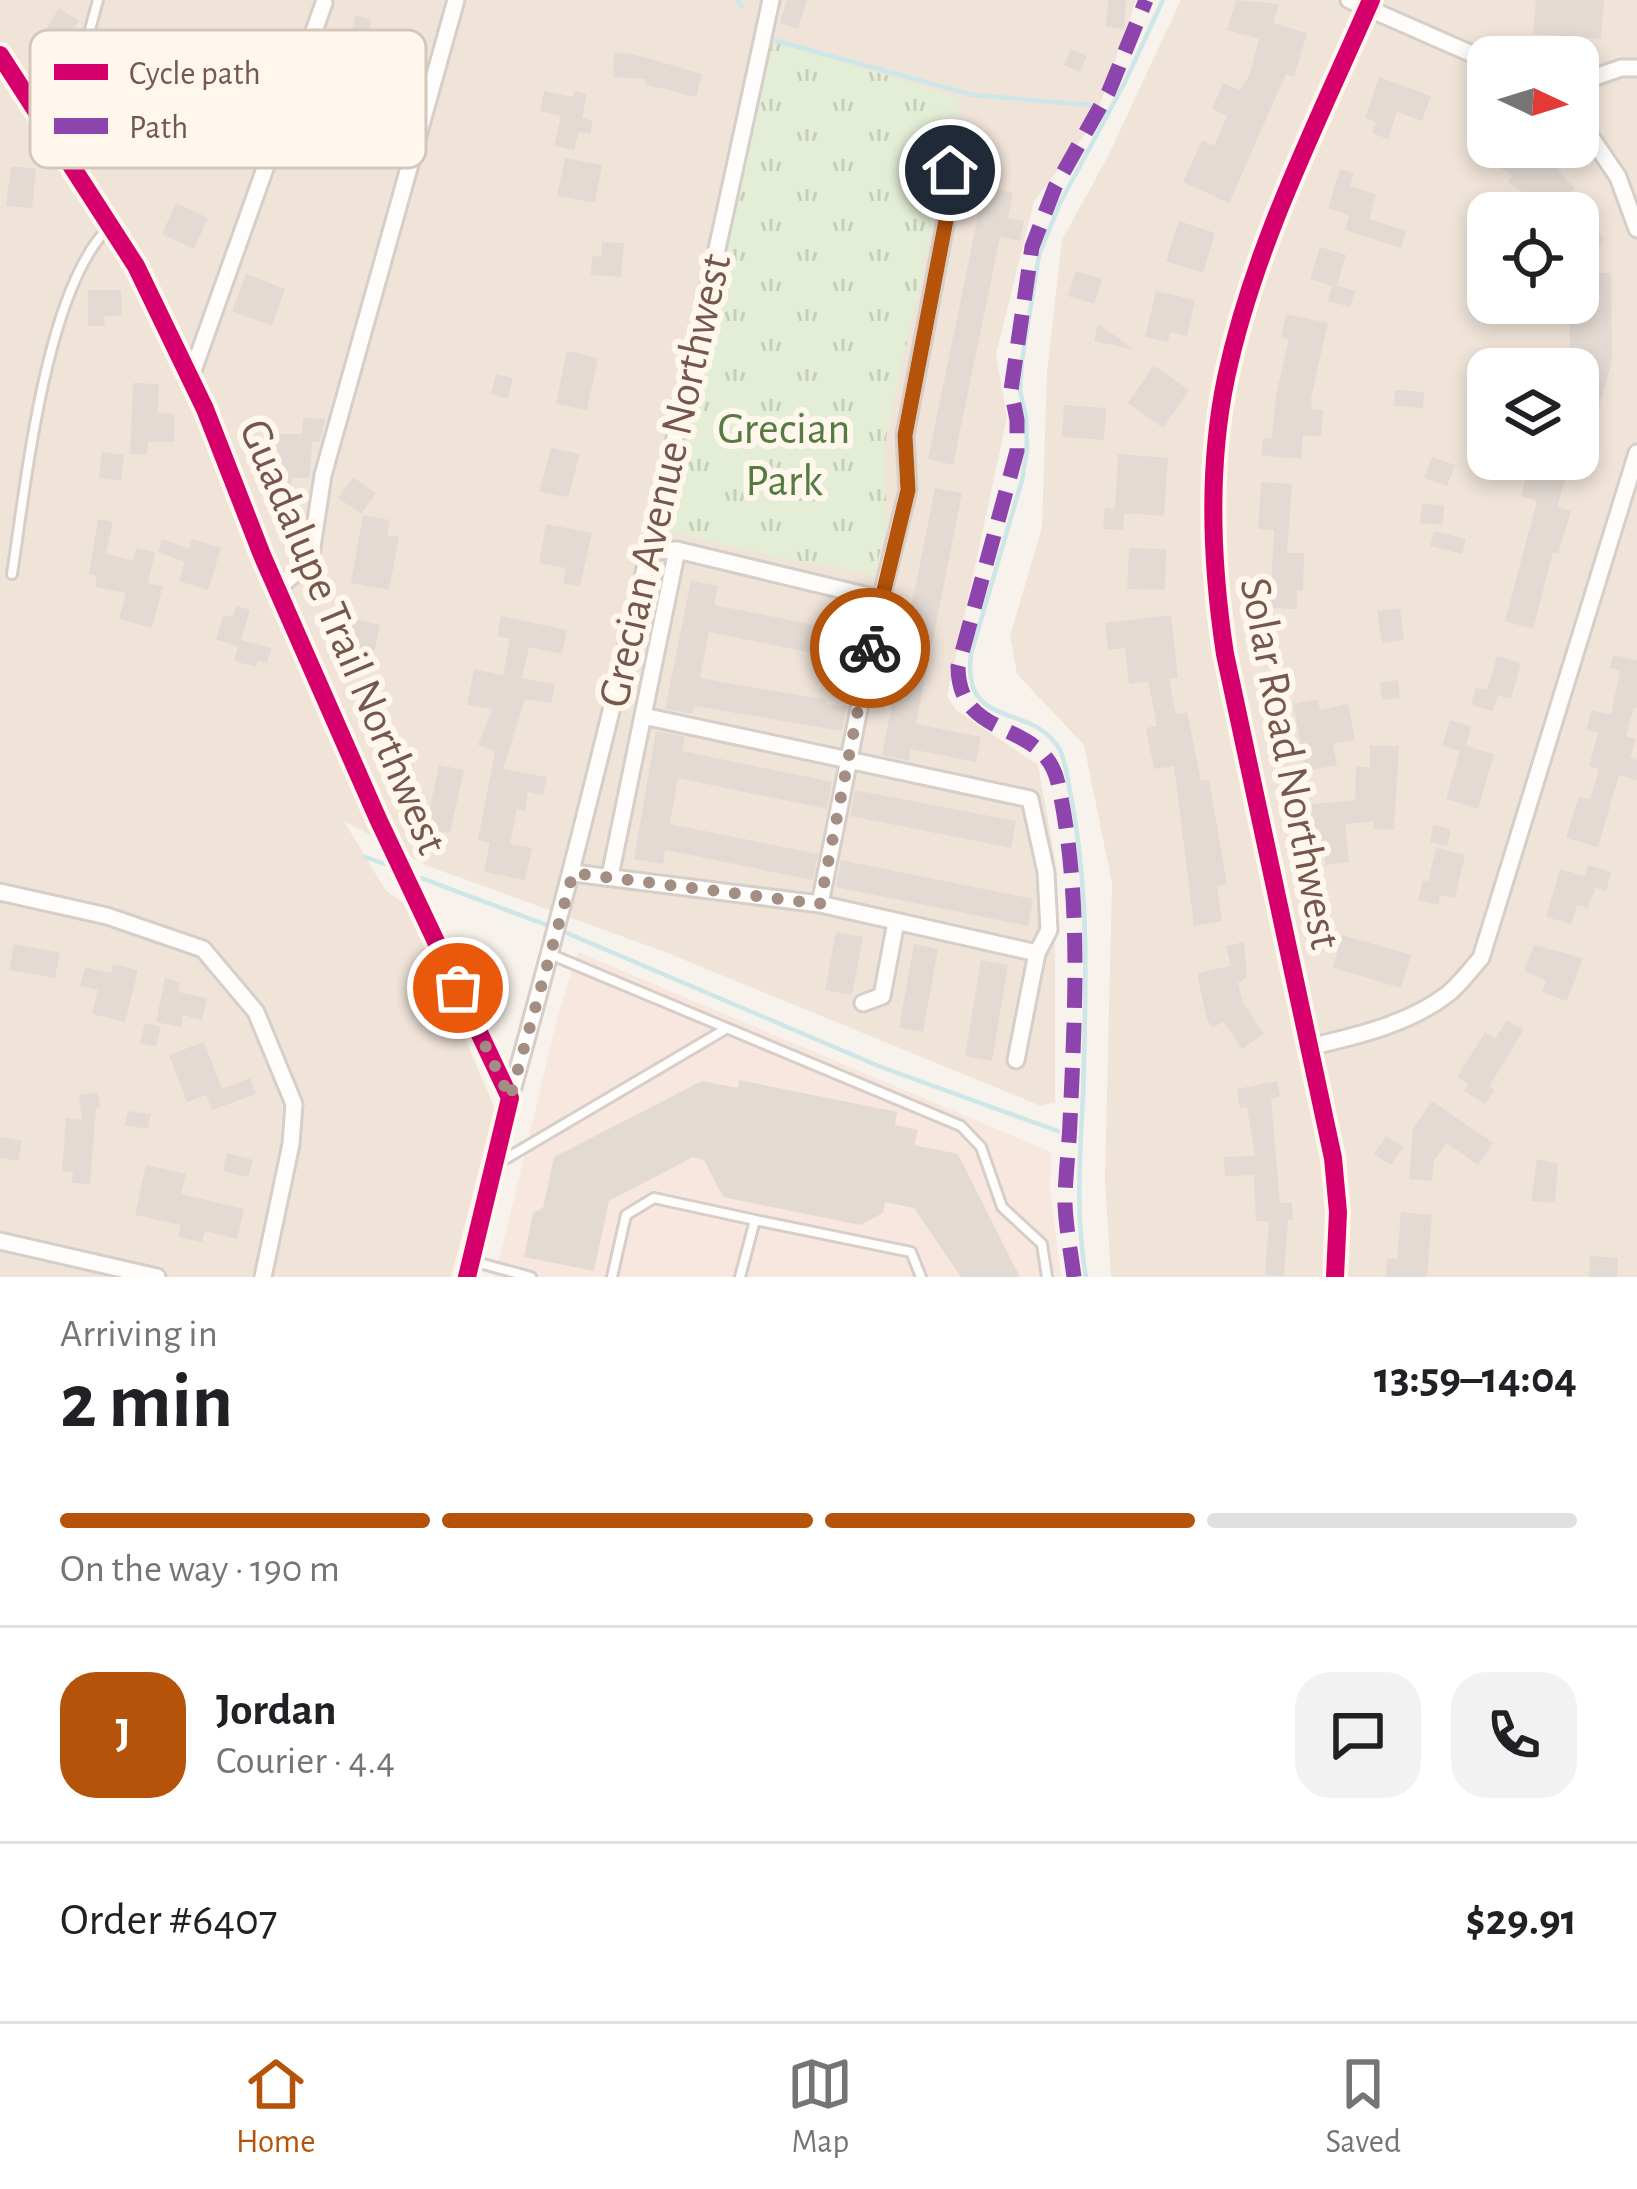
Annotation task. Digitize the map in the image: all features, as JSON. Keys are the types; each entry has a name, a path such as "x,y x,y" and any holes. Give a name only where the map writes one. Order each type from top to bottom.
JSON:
{"street":[{"path":"426,107 456,0"},
{"name":"Grecian Avenue Northwest","path":"510,1098 573,873 652,551 771,0"},
{"path":"1349,0 1369,4 1467,52"},
{"path":"314,30 324,3"},
{"name":"Solar Road Northwest","path":"1335,1277 1337,1185 1225,654 1215,586 1212,511 1226,380 1258,262 1369,4"},
{"name":"Guadalupe Trail Northwest","path":"0,56 30,102"},
{"path":"1599,76 1637,68"},
{"path":"1599,149 1618,177 1637,230"},
{"name":"Guadalupe Trail Northwest","path":"73,168 136,266 190,379 386,835 510,1098"},
{"path":"190,379 265,168"},
{"path":"278,588 310,560 323,475 409,168"},
{"path":"820,904 880,599 908,490 905,435 951,194 950,170"},
{"path":"1309,1047 1371,1033 1410,1015 1448,994 1481,958 1637,453"},
{"path":"610,876 677,550"},
{"path":"652,551 677,550 880,599"},
{"path":"644,716 1030,800 1046,872 1049,930 1037,953 1016,1060"},
{"path":"573,873 820,904 1037,953"},
{"path":"0,892 107,916 202,949 256,1012 294,1104 291,1144 263,1277"},
{"path":"863,1004 882,995 896,922"},
{"path":"469,1269 510,1098"},
{"path":"0,1241 157,1277"}],"lane":[{"path":"90,30 98,0"},
{"path":"12,574 37,408 50,359 93,243 110,226"},
{"path":"550,954 961,1126 981,1147 1002,1208 1042,1244 1047,1277"},
{"path":"494,1166 724,1030"},
{"path":"612,1277 626,1214 654,1198 911,1252 921,1277"},
{"path":"740,1277 754,1220"},
{"path":"469,1269 531,1277"}],"shaded area":[{"path":"0,0 1136,0 1093,124 1034,201 996,354 1007,418 947,696 956,710 1038,765 1055,859 1055,1102 1041,1106 665,952 428,866 344,821 386,891 409,906 495,1109 451,1277 0,1277"},
{"path":"1181,0 1637,0 1637,1277 1111,1277 1105,1178 1112,883 1084,745 1017,674 1010,636 1042,527 1047,372 1062,240 1108,156"},
{"path":"578,952 1051,1152 1050,1189 1061,1277 495,1277"}],"green space":[{"name":"Grecian Park","path":"773,40 960,98 955,140 928,152 923,168 938,198 884,448 887,525 874,574 780,558 666,530"}],"building":[{"path":"787,0 807,0 798,29 780,23"},
{"path":"1108,0 1126,0 1124,29 1106,27"},
{"path":"1236,0 1279,4 1273,23 1307,33 1294,77 1286,74 1229,203 1183,182 1202,140 1214,146 1227,116 1212,109 1223,83 1240,90 1249,76 1259,39 1227,30"},
{"path":"1536,0 1604,0 1601,39 1533,34"},
{"path":"59,8 79,21 73,30 46,30"},
{"path":"356,15 372,20 369,30 352,30"},
{"path":"1071,49 1087,56 1080,72 1064,65"},
{"path":"614,53 702,74 696,97 644,84 646,79 613,77"},
{"path":"1379,77 1431,96 1422,121 1397,112 1388,139 1372,133 1376,122 1365,118"},
{"path":"544,91 573,97 575,91 587,94 582,118 593,121 590,134 579,132 574,150 554,146 561,116 540,111"},
{"path":"565,158 602,165 595,203 557,196"},
{"path":"11,166 36,169 32,208 6,206"},
{"path":"1501,168 1556,168 1575,189 1522,192 1508,182 1512,176"},
{"path":"1340,169 1354,173 1350,186 1376,194 1369,219 1406,231 1401,248 1345,230 1349,215 1328,208"},
{"path":"984,187 1013,193 1008,218 1024,221 1020,241 1000,237 953,465 928,459"},
{"path":"176,203 208,218 194,249 162,234"},
{"path":"1179,221 1215,233 1203,273 1166,261"},
{"path":"602,242 624,243 621,277 591,275 592,256 601,257"},
{"path":"1320,247 1346,255 1337,285 1355,291 1350,307 1328,301 1332,286 1310,279"},
{"path":"1076,271 1102,279 1094,304 1068,296"},
{"path":"1599,273 1611,273 1612,361 1599,407 1599,348 1570,348 1570,324 1599,324"},
{"path":"246,274 285,289 272,326 232,311"},
{"path":"88,290 121,290 122,316 104,316 105,326 88,326"},
{"path":"1156,291 1195,300 1187,336 1170,332 1168,342 1145,337"},
{"path":"1286,314 1328,323 1311,398 1312,409 1323,410 1321,437 1303,435 1301,459 1261,455 1263,438 1272,439 1289,339 1281,338"},
{"path":"1098,324 1135,350 1094,341"},
{"path":"567,351 598,358 587,410 556,404"},
{"path":"1154,365 1189,390 1163,428 1128,403"},
{"path":"496,374 513,378 508,399 491,394"},
{"path":"133,383 159,384 158,413 175,414 174,442 148,441 147,455 130,454"},
{"path":"1395,390 1424,392 1423,408 1394,406"},
{"path":"1064,405 1106,408 1104,440 1062,437"},
{"path":"303,418 325,419 320,442 312,442 310,478 292,478 291,492 272,492 274,434 302,434"},
{"path":"551,448 580,454 568,497 539,492"},
{"path":"102,452 124,455 121,481 99,478"},
{"path":"1118,454 1168,458 1164,516 1124,513 1123,530 1103,529 1105,508 1115,509"},
{"path":"1432,457 1455,465 1447,486 1424,478"},
{"path":"353,477 376,493 361,514 338,498"},
{"path":"1525,480 1565,480 1557,507 1571,511 1558,554 1553,552 1533,629 1505,621 1537,501 1521,496"},
{"path":"1261,482 1292,484 1287,553 1304,553 1303,591 1297,590 1297,609 1270,608 1274,530 1258,529"},
{"path":"935,488 962,493 916,724 981,737 976,762 911,749 909,761 882,755"},
{"path":"1422,504 1444,505 1443,525 1420,523"},
{"path":"363,515 390,520 387,535 399,537 389,590 351,583"},
{"path":"98,519 113,522 106,554 133,560 136,548 155,552 148,583 163,586 152,628 119,619 126,593 95,587 97,576 89,574"},
{"path":"546,524 592,533 580,586 563,583 566,568 539,563"},
{"path":"1434,531 1466,539 1462,554 1430,546"},
{"path":"162,539 189,549 192,539 221,548 208,590 179,581 185,562 158,552"},
{"path":"1129,548 1166,549 1165,590 1127,589"},
{"path":"691,580 718,586 714,605 862,634 856,662 709,632 700,678 847,707 842,731 694,706 693,714 665,709"},
{"path":"236,606 250,610 241,640 272,648 267,663 258,660 256,667 234,661 238,646 216,640 223,615 233,617"},
{"path":"1400,608 1404,640 1382,643 1377,611"},
{"path":"1171,615 1178,678 1169,679 1176,714 1187,712 1201,781 1209,780 1227,884 1217,886 1222,921 1194,926 1174,766 1154,769 1146,728 1157,726 1148,681 1129,684 1125,648 1108,650 1105,623"},
{"path":"342,616 380,625 374,653 336,644"},
{"path":"501,616 567,630 562,654 529,647 522,678 555,684 551,703 525,699 503,769 547,777 543,795 528,792 525,811 517,809 510,844 532,848 525,880 484,872 490,843 478,840 495,751 478,745 492,709 467,705 474,669 503,675 510,639 497,636"},
{"path":"1613,655 1637,660 1637,708 1626,736 1636,739 1630,758 1637,760 1637,780 1619,775 1598,847 1566,838 1579,796 1590,799 1599,769 1589,766 1598,733 1586,730 1592,710 1611,715 1620,670 1610,668"},
{"path":"1497,656 1521,663 1511,699 1498,695 1493,711 1471,705 1476,687 1487,690"},
{"path":"1398,680 1400,698 1382,700 1380,683"},
{"path":"1318,699 1320,710 1348,704 1355,740 1333,744 1337,765 1306,771 1293,704"},
{"path":"1450,720 1471,726 1466,746 1494,754 1478,809 1446,799 1460,751 1442,746"},
{"path":"656,731 685,737 682,751 832,782 827,809 678,778 670,824 818,854 813,880 665,850 663,864 634,859"},
{"path":"1370,745 1399,746 1394,830 1373,829 1374,821 1345,824 1349,862 1326,865 1323,842 1308,843 1305,805 1355,800 1356,767 1370,767"},
{"path":"439,765 464,770 450,833 426,828"},
{"path":"855,790 1016,821 1011,848 850,816"},
{"path":"1433,825 1451,829 1447,846 1430,842"},
{"path":"1436,848 1465,855 1455,898 1440,895 1438,905 1418,900"},
{"path":"841,860 1033,899 1028,926 836,887"},
{"path":"1588,865 1611,872 1606,891 1595,888 1588,908 1577,905 1571,924 1546,917 1560,869 1585,876"},
{"path":"836,932 863,937 852,995 825,990"},
{"path":"1342,935 1411,955 1401,988 1333,968"},
{"path":"1244,942 1247,977 1238,983 1243,1003 1264,1034 1242,1049 1223,1021 1213,1028 1207,1020 1197,973 1231,966 1226,946"},
{"path":"14,944 60,953 55,978 9,970"},
{"path":"914,944 938,949 923,1032 899,1028"},
{"path":"1534,945 1583,958 1567,1001 1542,992 1546,980 1524,971"},
{"path":"981,960 1008,965 992,1061 965,1056"},
{"path":"113,964 138,970 125,1022 92,1014 98,990 80,986 85,967 111,973"},
{"path":"165,978 180,982 178,992 207,998 202,1020 183,1015 181,1027 156,1022"},
{"path":"1507,1020 1524,1030 1489,1086 1495,1090 1485,1104 1464,1091 1468,1084 1457,1077 1485,1032 1495,1039"},
{"path":"145,1023 161,1027 156,1047 140,1043"},
{"path":"204,1042 222,1089 250,1078 256,1094 212,1110 206,1095 187,1102 169,1055"},
{"path":"739,1080 897,1112 895,1125 918,1130 914,1145 958,1154 1020,1277 961,1277 914,1208 885,1202 883,1213 860,1225 723,1197 704,1160 693,1157 609,1201 594,1271 524,1257 533,1213 543,1208 554,1157 702,1081 738,1088"},
{"path":"1277,1081 1280,1097 1271,1099 1280,1203 1292,1203 1293,1220 1288,1220 1284,1276 1265,1275 1269,1221 1256,1221 1254,1175 1225,1176 1224,1157 1255,1156 1247,1107 1240,1108 1237,1089"},
{"path":"98,1092 90,1184 72,1183 73,1172 62,1172 66,1118 82,1120 79,1095"},
{"path":"1432,1101 1493,1143 1478,1165 1446,1143 1434,1161 1432,1181 1409,1179 1413,1128"},
{"path":"128,1111 151,1114 148,1129 125,1125"},
{"path":"1386,1136 1403,1147 1391,1165 1374,1154"},
{"path":"0,1137 22,1141 18,1161 0,1158"},
{"path":"227,1153 253,1160 248,1177 223,1171"},
{"path":"1537,1159 1558,1164 1555,1203 1531,1201"},
{"path":"146,1165 186,1174 181,1194 244,1209 237,1239 205,1231 202,1242 178,1237 181,1225 135,1215"},
{"path":"1401,1212 1432,1215 1427,1277 1386,1277 1387,1258 1397,1259"},
{"path":"1590,1256 1618,1258 1617,1277 1589,1277"}],"waterway":[{"path":"737,0 742,6"},
{"path":"1086,1277 1079,1186 1085,940 1067,772 1060,750 1048,735 988,706 977,695 971,679 971,654 1022,480 1027,450 1020,390 1022,361 1039,255 1060,203 1163,0"},
{"path":"773,40 973,95 1090,105"},
{"path":"365,857 385,864"},
{"path":"421,878 552,927"},
{"path":"562,931 881,1067 1058,1131"}],"marked path":[{"path":"1074,1277 1065,1204 1075,952 1066,825 1049,762 1036,748 972,708 962,691 958,667 1017,451 1011,390 1032,247 1055,187 1109,91 1146,0"}],"cycle path":[{"path":"1335,1277 1338,1212 1333,1158 1225,654 1214,550 1214,481 1226,378 1253,281 1371,0"},
{"path":"0,55 30,102"},
{"path":"73,168 136,266 205,409 262,555 378,819 510,1098 467,1277"}],"way so far":[{"path":"458,988 510,1098 573,873 820,904 870,648"}],"route":[{"path":"870,648 908,490 905,435 951,194 950,170"}]}
